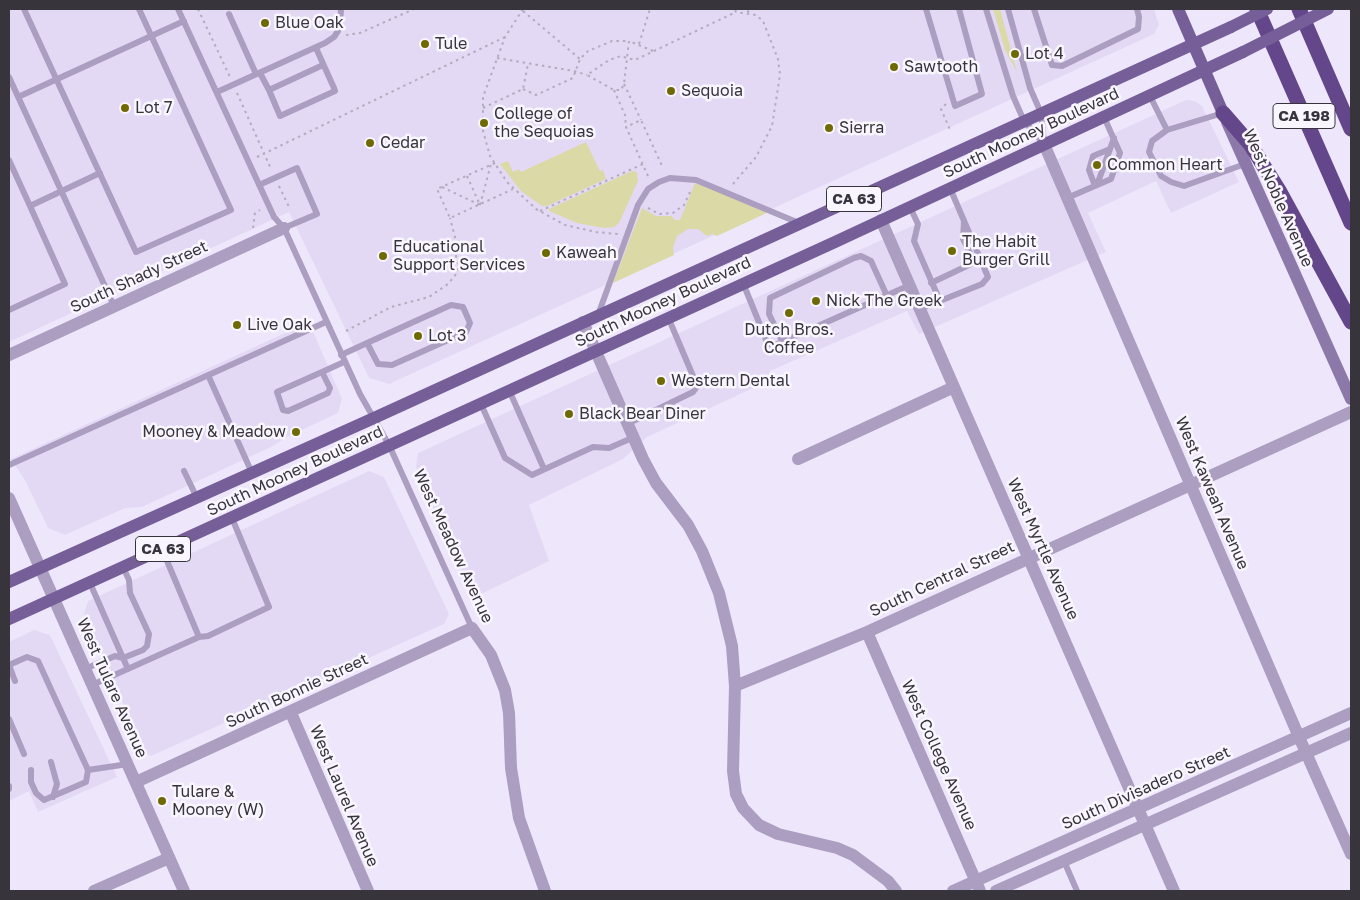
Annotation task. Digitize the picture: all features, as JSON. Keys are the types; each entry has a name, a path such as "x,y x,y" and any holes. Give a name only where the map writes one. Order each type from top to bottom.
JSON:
{"highway":[{"name":"CA 198","path":"1258,9 1351,223"},
{"name":"CA 198","path":"1298,9 1351,129"},
{"path":"1223,113 1250,144 1280,192 1351,322"}],"main road":[{"name":"West Noble Avenue","path":"1178,9 1192,45 1351,399"},
{"name":"South Mooney Boulevard","path":"9,582 374,418 1267,9"},
{"name":"South Mooney Boulevard","path":"9,619 1204,72 1328,9"}],"street":[{"name":"West Kaweah Avenue","path":"1044,144 1299,738 1307,752 1351,854"},
{"name":"West Myrtle Avenue","path":"881,220 1174,891"},
{"name":"South Shady Street","path":"9,355 284,228"},
{"path":"583,322 632,438 656,483 688,525 702,551 719,593 732,646 735,686 732,771 736,794 743,808 759,825 778,834 837,848 853,855 888,881 896,891"},
{"path":"798,459 954,387"},
{"name":"South Central Street","path":"735,686 867,632 1351,412"},
{"name":"West Tulare Avenue","path":"10,504 55,598 184,891"},
{"name":"South Bonnie Street","path":"136,782 291,713 472,628"},
{"name":"West Meadow Avenue","path":"472,628 491,655 505,690 511,768 519,818 544,891"},
{"name":"West College Avenue","path":"867,632 978,886"},
{"name":"West Laurel Avenue","path":"291,713 368,891"},
{"name":"South Divisadero Street","path":"953,891 978,886 1351,713"},
{"name":"South Divisadero Street","path":"996,891 1351,733"},
{"path":"94,891 170,858"}],"lane":[{"path":"24,9 136,252 231,210 139,9"},
{"name":"West Meadow Avenue","path":"178,9 274,217 284,228 343,359 390,445 472,628"},
{"path":"216,92 316,48 334,36 340,24 341,9"},
{"path":"926,9 955,106 982,94 959,9"},
{"path":"986,9 999,56 1024,120 1044,144"},
{"path":"1008,9 1030,88 1041,113 1044,144"},
{"path":"1034,9 1052,65 1062,66 1138,28 1139,17 1136,9"},
{"path":"229,14 281,116 335,90 316,48"},
{"path":"18,97 184,21"},
{"path":"269,90 324,65"},
{"path":"9,76 114,306"},
{"path":"1150,96 1167,130"},
{"path":"1223,113 1167,130 1152,141 1150,152 1161,176 1170,182 1184,186 1245,164"},
{"path":"1067,198 1110,179 1120,153 1104,117"},
{"path":"1096,185 1114,138"},
{"path":"1096,185 1089,170 1093,156 1110,149"},
{"path":"9,160 65,284 9,310"},
{"path":"259,185 297,168 317,214 284,228"},
{"path":"30,206 100,173"},
{"path":"597,316 640,202 648,190 659,182 670,178 693,179 799,224"},
{"path":"920,310 982,284 988,277 950,188"},
{"path":"910,207 918,224 914,241 931,283 942,300"},
{"path":"931,283 971,264 972,257 963,239 964,221"},
{"path":"780,344 768,310 770,298 854,258 861,256 871,261 887,296"},
{"path":"743,283 767,342 770,345 780,344 910,285"},
{"path":"322,372 330,388 328,393 288,411 283,410 277,392 322,372 367,343 451,305 463,307 470,323 466,332 392,365 378,364 367,343"},
{"path":"626,424 693,392 696,388 696,383 668,318"},
{"path":"9,465 326,322"},
{"path":"208,375 252,473"},
{"path":"509,390 544,469"},
{"path":"480,404 505,458 532,474 593,447 609,448 632,438"},
{"path":"184,471 197,498"},
{"path":"92,685 199,637 208,636 269,607 232,518"},
{"path":"162,549 199,637"},
{"path":"85,669 115,656 123,658 143,650 147,646 149,634 130,593 129,580 123,567"},
{"path":"90,583 128,669"},
{"path":"15,681 9,665 27,657 38,661 88,770 86,782 44,800 36,793 31,782 31,770"},
{"path":"9,719 24,754"},
{"path":"51,762 58,784 52,798"},
{"path":"88,770 128,764"},
{"path":"1064,861 1077,891"}],"path":[{"path":"334,36 360,33 414,9"},
{"path":"580,59 522,9 505,36 483,97 483,131 495,163 514,189 539,211 565,225 596,232 618,234"},
{"path":"639,44 650,9"},
{"path":"747,12 754,9"},
{"path":"588,75 609,60 621,56 635,60 736,12 756,14 763,21 778,59 780,75 772,126 756,157 733,184"},
{"path":"249,161 505,36"},
{"path":"523,89 536,95 573,78 580,59 600,44 612,41 628,41 653,51"},
{"path":"496,58 574,71 588,75 614,90 620,90 624,84 628,41"},
{"path":"523,89 528,63"},
{"path":"624,84 663,168"},
{"path":"483,108 523,89"},
{"path":"614,90 626,116 626,127 648,176"},
{"path":"951,132 941,109 953,98"},
{"path":"626,127 641,120"},
{"path":"346,331 391,307 428,297 448,284 457,273 456,237 437,189 495,163"},
{"path":"480,204 492,164"},
{"path":"539,211 643,164"},
{"path":"467,176 480,204"},
{"path":"640,202 659,214 673,213 684,206 693,179"},
{"path":"442,187 480,204"},
{"path":"450,218 514,189"}],"shaded area":[{"name":"College of the Sequoias","path":"9,9 1154,9 1159,25 1154,34 389,384 369,378 289,212 9,342"},
{"path":"993,9 1000,9 1017,72 1005,50"},
{"path":"1186,100 1195,101 1202,106 1239,182 1171,213 1156,181 1088,213 1106,252 919,334 907,311 770,371 773,379 647,437 623,459 529,505 549,561 473,598 416,467 418,453"},
{"path":"586,142 600,171 603,170 606,179 547,206 542,206 521,191 500,164 508,161 513,172 519,169 521,172"},
{"path":"632,171 637,172 638,181 619,223 614,227 604,228 577,223 549,211 549,209"},
{"path":"695,183 771,211 717,236 712,234 707,236 698,229 688,229 677,236 673,248 674,255 613,283 642,208 656,216 671,216 675,220 680,220"},
{"path":"309,322 342,399 338,413 289,436 271,447 142,507 125,508 65,535 48,528 26,482 11,459"},
{"path":"369,471 384,477 449,614 444,624 151,756 145,753 84,614 88,601"},
{"path":"34,630 50,635 117,777 38,812 29,791 9,801 9,642"}],"place":[{"name":"Blue Oak","path":"265,23"},
{"name":"Tule","path":"425,44"},
{"name":"Lot 4","path":"1015,54"},
{"name":"Sawtooth","path":"894,67"},
{"name":"Sequoia","path":"671,91"},
{"name":"Lot 7","path":"125,108"},
{"name":"College of the Sequoias","path":"484,123"},
{"name":"Sierra","path":"829,128"},
{"name":"Cedar","path":"370,143"},
{"name":"Common Heart","path":"1097,165"},
{"name":"The Habit Burger Grill","path":"952,251"},
{"name":"Kaweah","path":"546,253"},
{"name":"Educational Support Services","path":"383,256"},
{"name":"Nick The Greek","path":"816,301"},
{"name":"Dutch Bros. Coffee","path":"789,313"},
{"name":"Live Oak","path":"237,325"},
{"name":"Lot 3","path":"418,336"},
{"name":"Western Dental","path":"661,381"},
{"name":"Black Bear Diner","path":"569,414"},
{"name":"Mooney & Meadow","path":"296,432"},
{"name":"Tulare & Mooney (W)","path":"162,801"}]}
